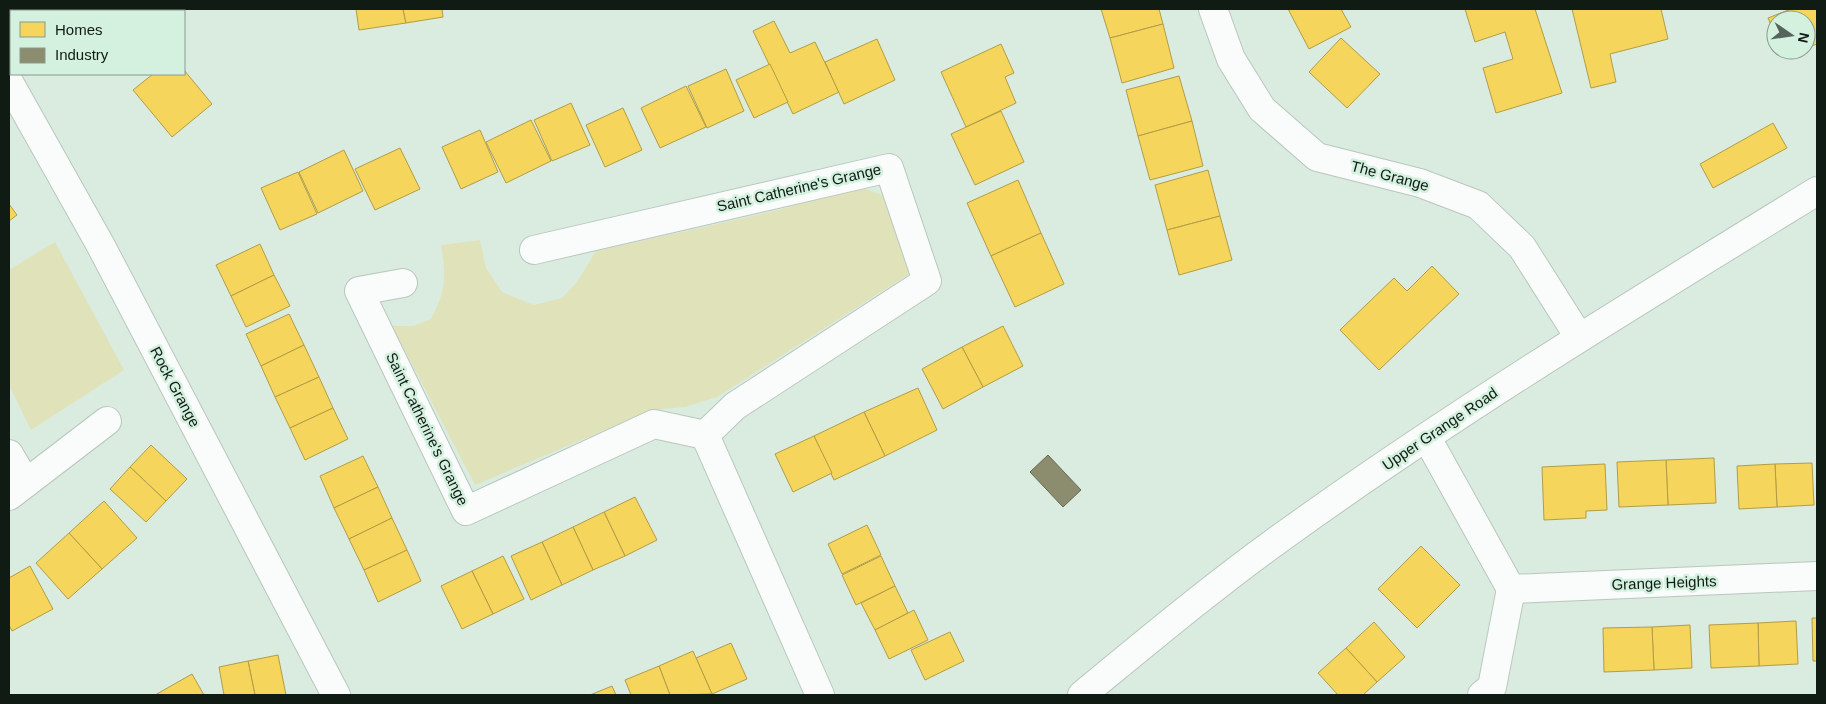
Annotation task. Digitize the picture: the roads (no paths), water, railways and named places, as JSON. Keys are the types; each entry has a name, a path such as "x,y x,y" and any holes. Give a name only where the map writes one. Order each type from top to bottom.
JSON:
{"street":[{"name":"The Grange","path":"1213,9 1231,59 1262,109 1317,158 1420,183 1478,205 1522,247 1579,337"},
{"name":"Rock Grange","path":"9,82 101,246 336,695"},
{"name":"Saint Catherine's Grange","path":"402,283 359,291 466,511 654,424 704,435 735,406 927,281 889,168 534,250"},
{"name":"Upper Grange Road","path":"1082,695 1270,546 1328,504 1579,337 1817,190"},
{"path":"9,454 17,490 107,421"},
{"path":"704,435 820,695"},
{"path":"1427,438 1511,589 1490,693"},
{"name":"Grange Heights","path":"1511,589 1817,576"}]}
